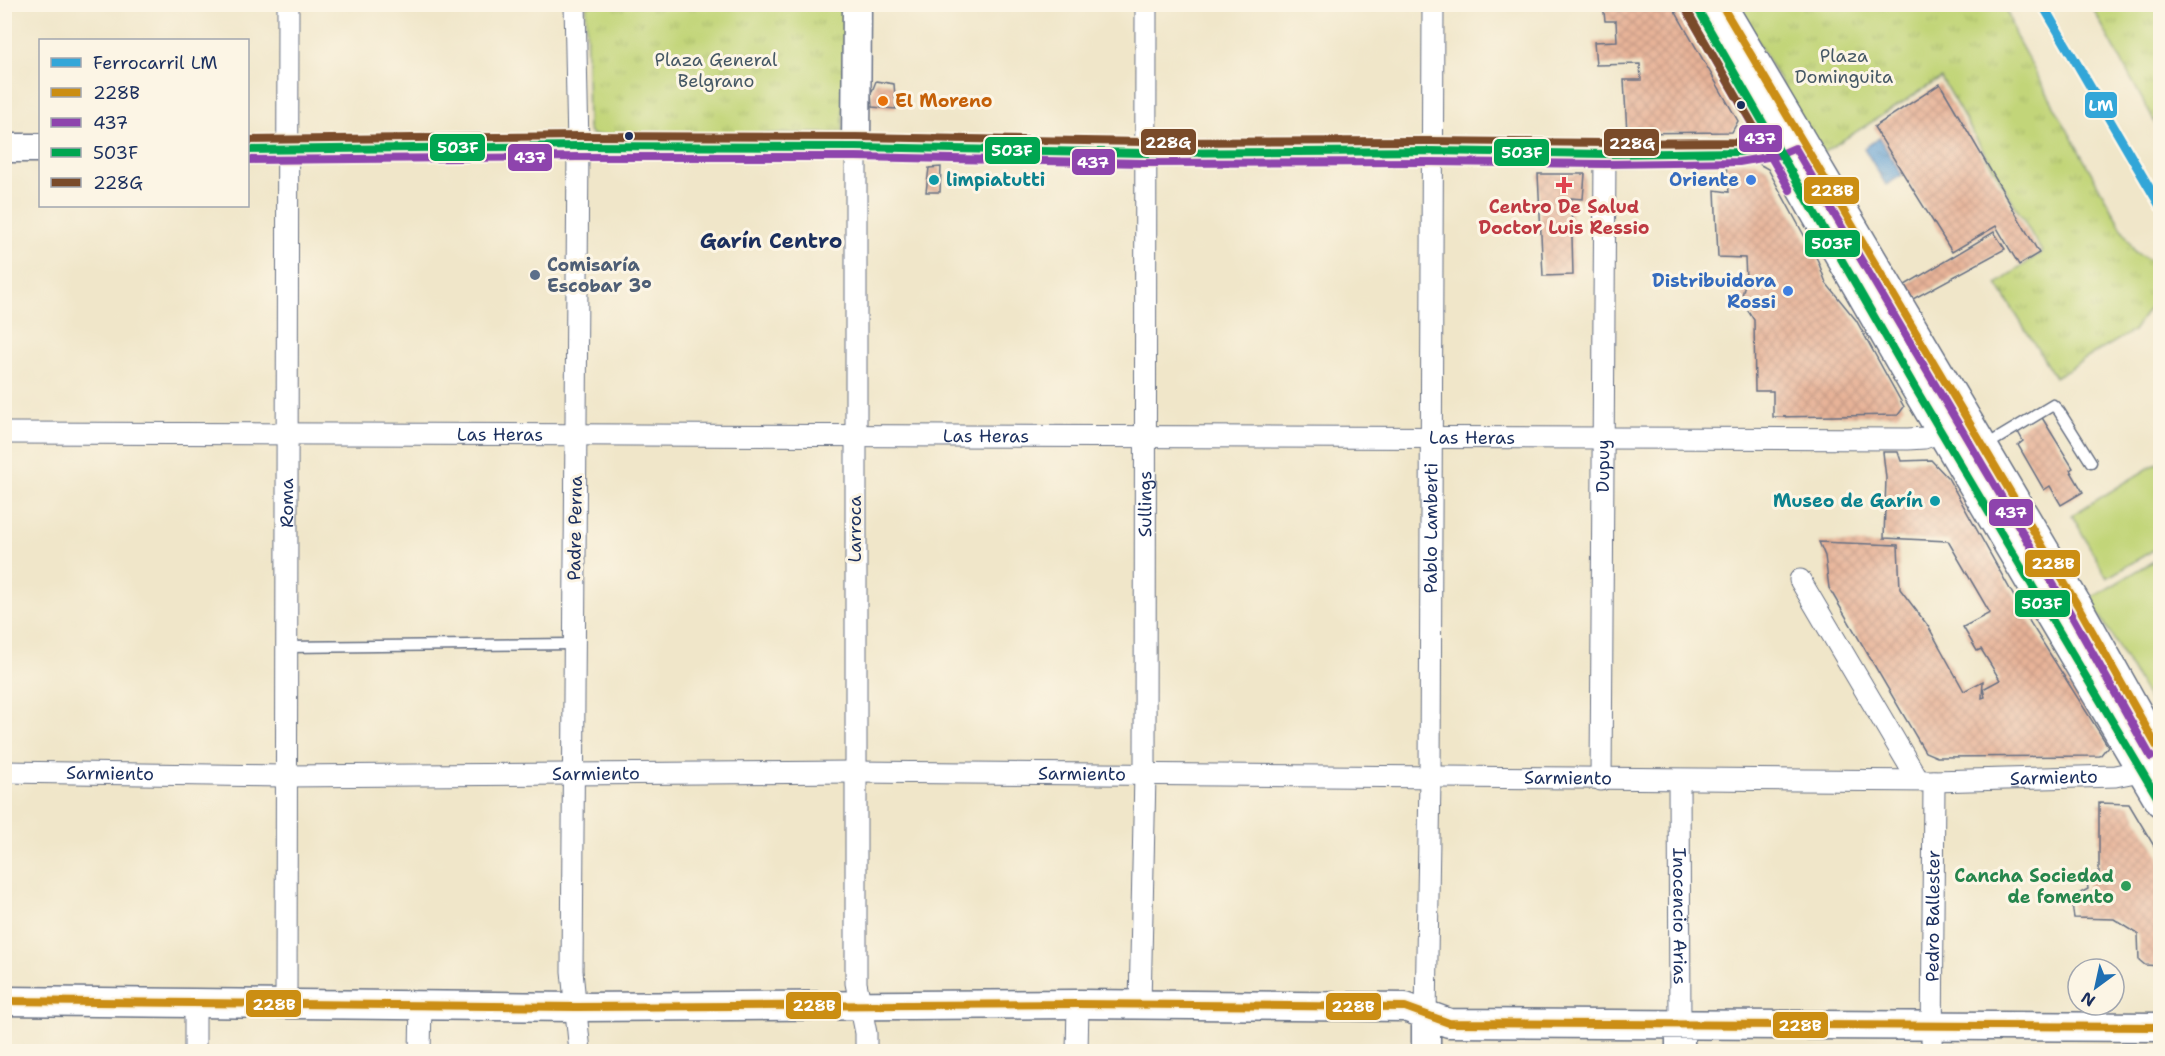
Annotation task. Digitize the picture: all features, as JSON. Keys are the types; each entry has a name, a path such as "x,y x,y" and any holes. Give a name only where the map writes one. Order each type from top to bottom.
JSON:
{"street":[{"name":"Roma","path":"286,1003 288,4"},
{"name":"Padre Perna","path":"575,4 578,146 572,971 580,1052"},
{"name":"Larroca","path":"857,4 854,772 856,983 866,1052"},
{"name":"Sullings","path":"1140,1005 1145,774 1147,437 1144,153 1146,4"},
{"name":"Pablo Lamberti","path":"1426,1052 1430,778 1433,4"},
{"path":"1695,4 1787,140 1954,428 2154,764"},
{"path":"1721,4 1787,140"},
{"path":"249,150 578,146 856,147 1144,153 1432,151 1605,154 1738,152 1787,140"},
{"path":"4,148 39,148"},
{"name":"Dupuy","path":"1601,780 1605,154"},
{"path":"1954,428 1982,448 2078,606 2154,764 2160,802"},
{"name":"Las Heras","path":"4,433 1431,436 1603,439 1924,438 1954,428"},
{"path":"1800,580 1926,780"},
{"name":"Sarmiento","path":"4,772 285,776 854,772 1601,780 1926,780 2115,776 2154,764"},
{"name":"Inocencio Arias","path":"1679,780 1680,1039"},
{"name":"Pedro Ballester","path":"1926,780 1932,1039"},
{"path":"4,1001 421,1003 577,1007 1078,1004 1405,1007 1449,1023 1680,1039 1932,1039 2160,1027"},
{"path":"195,1003 195,1052"},
{"path":"420,1052 421,1003"},
{"path":"1077,1052 1078,1004"}],"lane":[{"path":"1982,448 2053,405 2091,462"},
{"path":"286,647 573,644"}],"green space":[{"name":"Plaza General Belgrano","path":"586,5 844,5 843,133 592,135 588,129"},
{"name":"Plaza Dominguita","path":"1737,5 2005,5 2015,35 2135,252 2160,266 2160,293 2133,331 2055,377 1997,284 2042,252 1941,78 1821,154"},
{"path":"2091,5 2160,5 2160,132"},
{"path":"2160,461 2160,546 2107,578 2072,515"},
{"path":"2160,557 2160,718 2090,599"}],"water":[{"path":"1879,138 1902,175 1886,185 1864,148"}],"building":[{"path":"1603,4 1671,4 1738,121 1732,132 1627,133 1624,80 1641,80 1640,64 1596,65 1594,42 1617,41 1616,21 1605,21"},
{"name":"El Moreno","path":"876,81 894,84 896,109 872,107 871,94"},
{"path":"1940,84 2039,253 2019,265 1996,226 1952,252 1874,127"},
{"path":"1754,161 1768,169 1818,261 1826,283 1856,320 1904,407 1898,415 1773,417 1773,391 1755,391 1754,320 1741,300 1746,279 1745,258 1718,257 1715,190 1729,192 1726,164"},
{"name":"limpiatutti","path":"941,167 940,192 926,192 929,168"},
{"path":"1538,174 1585,174 1583,199 1571,198 1573,275 1543,276"},
{"path":"1994,232 2005,249 1913,299 1905,285"},
{"path":"2041,416 2073,468 2070,470 2083,492 2061,505 2050,486 2044,490 2018,445 2023,441 2017,430"},
{"path":"1883,452 1898,452 1901,461 1931,460 1948,478 2016,600 2108,746 2100,756 1937,757 1925,752 1829,588 1825,556 1819,542 1898,545 1900,589 1928,626 1964,691 1983,681 1982,698 1985,697 1983,689 2000,680 1981,649 1977,651 1963,627 1990,613 1948,541 1884,538 1886,478"},
{"path":"2099,803 2129,804 2160,856 2160,966 2145,965 2139,960 2138,934 2114,919 2074,918 2071,898 2088,889 2087,881 2099,874"}],"rail line":[{"name":"LM","path":"2042,4 2160,206"}],"transit line":[{"name":"503F","path":"1695,4 1914,386 2160,802"},
{"name":"228B","path":"1721,4 2078,606 2160,752"},
{"name":"437","path":"1686,9 1790,190"},
{"name":"228G","path":"249,140 578,136 856,137 1144,142 1605,143 1737,142 1760,137 1686,9"},
{"name":"503F","path":"249,150 578,146 856,147 1144,153 1432,151 1605,154 1738,152 1776,145"},
{"name":"437","path":"249,160 856,157 1144,163 1605,164 1739,162 1779,155 1795,148 2069,611 2151,757"},
{"name":"228B","path":"4,1001 577,1007 1078,1004 1405,1007 1449,1023 2160,1027"}],"place":[{"name":"El Moreno","path":"883,101"},
{"name":"limpiatutti","path":"934,180"},
{"name":"Oriente","path":"1751,180"},
{"name":"Centro De Salud Doctor Luis Ressio","path":"1564,185"},
{"name":"Comisaría Escobar 3°","path":"535,275"},
{"name":"Distribuidora Rossi","path":"1788,291"},
{"name":"Museo de Garín","path":"1935,501"},
{"name":"Cancha Sociedad de fomento","path":"2126,886"}],"district":[{"name":"Garín Centro","path":"771,241"}]}
